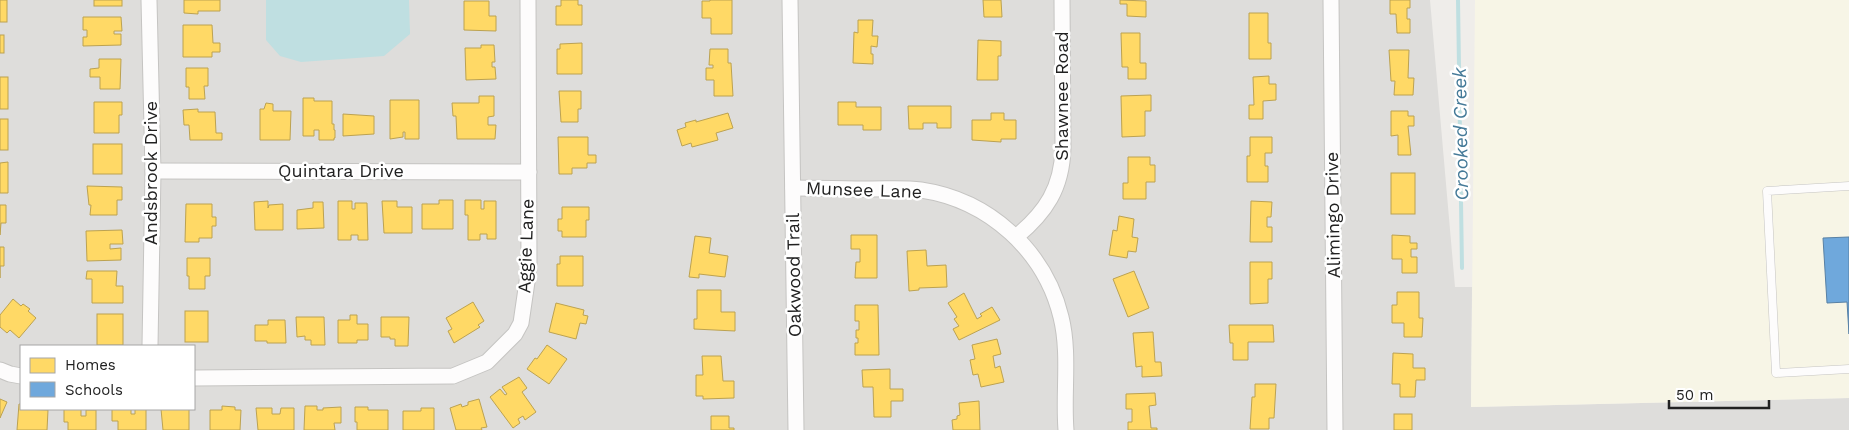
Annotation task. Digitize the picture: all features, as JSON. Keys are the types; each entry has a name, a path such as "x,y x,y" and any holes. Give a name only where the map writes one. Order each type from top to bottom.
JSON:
{"street":[{"name":"Andsbrook Drive","path":"149,0 153,171 150,345"},
{"name":"Aggie Lane","path":"195,378 453,376 487,362 516,334 521,323 529,268 528,0"},
{"name":"Oakwood Trail","path":"790,0 796,430"},
{"name":"Shawnee Road","path":"1016,237 1032,225 1044,211 1058,184 1062,166 1062,0"},
{"name":"Alimingo Drive","path":"1330,0 1335,430"},
{"name":"Quintara Drive","path":"153,171 528,172"},
{"name":"Munsee Lane","path":"793,188 909,189 934,193 976,208 1016,237 1040,266 1052,288 1062,318 1065,342 1066,430"},
{"path":"0,370 20,376"}],"lane":[{"path":"1849,186 1767,191 1776,373 1849,369"}],"shaded area":[{"path":"0,0 1430,0 1455,287 1472,287 1471,407 1849,398 1849,430 0,430"},
{"path":"1475,0 1849,0 1849,398 1471,407"}],"water":[{"path":"266,0 409,0 410,34 384,56 301,62 280,56 266,40"}],"building: Homes":[{"path":"0,0 7,0 7,22 0,22"},
{"path":"94,0 122,0 122,6 94,6"},
{"path":"184,0 220,0 220,11 198,11 198,14 184,13"},
{"path":"561,0 578,0 578,5 582,5 582,25 556,25 556,6 561,6"},
{"path":"732,0 732,34 711,34 711,18 702,18 702,1"},
{"path":"983,0 1001,0 1002,17 984,17"},
{"path":"1120,0 1146,1 1146,17 1127,16 1127,4 1120,4"},
{"path":"1390,0 1410,0 1410,8 1407,8 1407,19 1410,19 1410,33 1397,33 1396,14 1390,14"},
{"path":"464,1 489,1 489,16 496,16 496,31 464,30"},
{"path":"1249,13 1268,13 1268,43 1271,43 1271,59 1249,59"},
{"path":"83,17 121,17 122,31 114,31 114,34 121,34 121,45 83,46 83,37 87,37 87,30 83,30"},
{"path":"858,20 873,20 872,36 878,36 877,47 871,46 873,64 853,63 854,32 858,33"},
{"path":"183,25 212,25 213,43 220,43 220,52 212,52 212,57 183,57"},
{"path":"1121,33 1140,33 1140,63 1146,63 1146,79 1128,79 1128,67 1122,67"},
{"path":"0,35 4,35 4,53 0,53"},
{"path":"978,40 1001,41 1001,56 998,56 998,80 977,80"},
{"path":"582,43 582,74 557,74 557,49 560,49 560,44"},
{"path":"481,45 494,45 495,62 492,62 492,67 495,67 496,79 466,80 465,48 481,48"},
{"path":"710,49 728,49 728,63 731,63 733,96 714,96 714,80 706,80 706,68 713,68 713,65 709,65"},
{"path":"1389,50 1409,50 1408,78 1414,78 1413,95 1394,95 1395,81 1391,81"},
{"path":"99,59 121,59 120,89 100,89 100,77 90,77 90,69 99,68"},
{"path":"186,68 208,68 208,86 204,86 205,99 189,99 189,87 186,87"},
{"path":"1269,76 1269,84 1276,84 1276,100 1263,101 1263,119 1249,119 1249,105 1254,105 1253,77"},
{"path":"0,77 8,77 8,109 0,109"},
{"path":"559,91 581,91 581,109 578,109 578,122 561,122"},
{"path":"1151,95 1151,111 1145,111 1145,136 1122,137 1121,96"},
{"path":"479,96 494,96 494,116 488,117 488,125 496,125 495,139 457,139 456,116 453,116 452,103 479,103"},
{"path":"303,98 314,98 314,101 332,101 332,124 334,124 335,130 334,140 319,140 319,130 314,130 314,136 303,136"},
{"path":"390,100 419,100 419,139 405,139 405,132 403,132 403,137 390,139"},
{"path":"94,102 122,102 122,115 119,115 119,133 94,133"},
{"path":"838,102 856,102 856,107 881,107 881,130 863,130 863,125 838,125"},
{"path":"266,103 273,104 273,111 291,111 290,140 260,140 260,109 264,109"},
{"path":"908,106 951,106 951,128 937,128 937,123 923,123 923,129 909,129"},
{"path":"198,109 198,112 215,112 216,133 222,133 222,140 190,140 189,125 184,125 183,110"},
{"path":"1391,111 1408,111 1408,116 1414,116 1414,126 1408,126 1411,155 1398,155 1398,135 1391,136"},
{"path":"728,113 733,128 716,133 718,140 692,147 691,143 682,146 677,130 686,127 685,123 696,120 696,122"},
{"path":"991,113 1004,113 1004,120 1016,120 1016,139 1001,139 1001,142 972,140 972,120 991,120"},
{"path":"343,114 374,116 374,134 343,136"},
{"path":"0,119 8,119 8,150 0,150"},
{"path":"558,137 588,137 588,155 596,155 596,163 587,163 587,168 572,168 572,174 559,174"},
{"path":"1250,137 1272,137 1272,153 1265,153 1265,166 1268,166 1268,182 1247,182 1247,156 1250,156"},
{"path":"93,144 122,144 122,174 93,174"},
{"path":"1128,157 1150,157 1150,165 1155,165 1155,182 1146,182 1146,199 1123,199 1123,183 1128,183"},
{"path":"8,162 8,193 0,193 0,163"},
{"path":"1391,173 1415,173 1415,214 1391,214"},
{"path":"87,186 122,187 122,200 117,200 117,215 90,215 91,205 89,205"},
{"path":"439,200 453,200 453,229 422,229 422,204 439,204"},
{"path":"465,200 481,200 481,209 484,209 484,201 496,201 496,239 487,239 487,234 480,234 480,240 468,240 468,215 465,215"},
{"path":"268,201 268,208 269,205 283,204 283,230 255,230 254,202"},
{"path":"338,201 352,201 352,209 355,209 355,203 367,203 368,240 358,240 358,235 351,235 351,240 338,240"},
{"path":"382,201 397,201 397,207 412,207 412,233 384,233"},
{"path":"1251,201 1272,202 1271,217 1267,217 1267,227 1272,227 1272,242 1250,242"},
{"path":"313,202 323,202 324,228 297,229 297,210 313,208"},
{"path":"186,204 212,204 212,217 216,217 216,226 212,226 212,238 199,238 199,242 185,242"},
{"path":"0,205 6,205 6,223 1,223 0,235"},
{"path":"562,207 589,207 589,220 586,220 586,237 562,237 562,231 558,231 558,219 562,219"},
{"path":"1119,216 1134,219 1132,237 1138,238 1136,252 1128,251 1127,258 1109,255 1113,230 1117,231"},
{"path":"122,230 123,244 110,244 110,249 121,248 121,260 87,261 86,231"},
{"path":"851,235 877,235 877,278 855,278 856,262 860,262 860,249 851,249"},
{"path":"1392,235 1410,236 1410,243 1417,243 1417,249 1411,249 1411,257 1417,257 1417,273 1402,273 1402,259 1392,259"},
{"path":"695,236 711,238 709,253 728,256 725,277 699,274 699,278 689,277"},
{"path":"0,247 4,247 4,266 0,266"},
{"path":"926,250 927,266 946,265 947,287 919,288 919,290 909,291 907,251"},
{"path":"560,256 583,256 583,286 557,286 557,264 560,264"},
{"path":"187,258 210,258 210,276 205,276 205,289 189,289"},
{"path":"1250,262 1272,262 1272,279 1268,279 1268,303 1250,304"},
{"path":"87,271 117,271 116,286 123,286 123,303 92,303 92,279 86,279"},
{"path":"1134,271 1149,308 1128,317 1113,279"},
{"path":"697,290 721,290 721,312 735,312 735,331 694,329 694,319 697,319"},
{"path":"1397,292 1419,292 1419,318 1423,318 1422,337 1404,337 1404,323 1392,323 1392,305 1397,305"},
{"path":"964,293 977,319 982,316 980,314 992,307 1000,320 959,340 953,329 959,326 954,319 957,317 948,303"},
{"path":"13,299 21,306 23,304 30,309 28,311 36,318 19,338 10,330 7,333 0,327 0,315"},
{"path":"473,302 484,321 478,325 480,327 454,343 448,331 452,329 446,318"},
{"path":"556,303 584,310 583,315 588,316 586,324 580,323 576,339 549,332"},
{"path":"855,305 878,305 879,355 855,355 855,343 858,343 856,330 859,330 859,321 855,321"},
{"path":"185,311 208,311 208,342 185,342"},
{"path":"97,314 123,314 123,345 97,345"},
{"path":"350,315 357,315 357,324 368,324 368,340 357,340 357,343 338,343 338,320 350,320"},
{"path":"296,317 324,317 325,345 311,345 311,340 305,340 305,336 297,337"},
{"path":"381,317 409,317 408,346 395,346 395,339 381,337"},
{"path":"268,320 285,320 286,343 255,341 255,325 268,325"},
{"path":"1229,325 1273,325 1274,342 1248,342 1248,360 1233,360 1233,343 1230,343"},
{"path":"1153,332 1155,362 1161,362 1162,376 1142,377 1142,366 1136,367 1133,333"},
{"path":"997,339 1001,354 993,356 995,368 1000,366 1004,382 981,387 978,374 973,375 970,360 975,359 972,345"},
{"path":"547,345 567,359 549,384 527,369"},
{"path":"1393,353 1413,354 1413,368 1425,368 1425,380 1416,380 1415,397 1400,397 1400,384 1392,384"},
{"path":"702,356 721,356 723,381 734,381 734,398 703,399 703,396 696,396 696,375 703,375"},
{"path":"890,369 890,389 903,389 903,401 891,401 891,417 874,417 873,387 863,387 862,370"},
{"path":"519,377 527,388 522,392 536,412 525,420 523,416 518,419 520,423 513,428 490,397 500,389 505,395 507,394 502,387"},
{"path":"1255,384 1276,384 1274,418 1269,418 1269,429 1250,429 1252,397 1255,397"},
{"path":"1155,393 1156,405 1149,406 1151,428 1157,428 1157,430 1128,430 1128,422 1132,422 1132,409 1126,409 1126,394"},
{"path":"0,399 7,402 0,418"},
{"path":"479,399 487,427 481,428 482,430 456,430 450,408 461,404 462,407 468,405 468,402"},
{"path":"979,401 980,430 953,430 952,420 957,419 957,416 960,415 959,403"},
{"path":"19,404 20,410 48,410 47,430 17,430"},
{"path":"222,406 235,407 235,410 241,410 240,430 210,430 210,410 222,410"},
{"path":"305,406 317,406 317,410 341,407 341,423 334,423 335,430 304,430"},
{"path":"355,407 368,407 368,410 388,410 388,430 357,430"},
{"path":"256,408 272,408 272,414 280,414 281,408 294,408 294,430 258,430"},
{"path":"421,408 434,408 434,430 403,430 403,411 421,411"},
{"path":"64,410 81,410 81,416 86,416 86,410 96,410 96,430 68,430 68,422 64,422"},
{"path":"112,410 131,410 131,414 135,414 135,410 146,410 146,430 118,430 118,421 112,421"},
{"path":"161,410 189,410 189,430 163,430"},
{"path":"1394,414 1412,414 1412,430 1394,430"},
{"path":"711,416 729,416 729,428 734,428 734,430 711,430"}],"building: Schools":[{"path":"1849,237 1849,334 1847,302 1827,303 1823,238"}],"waterway":[{"name":"Crooked Creek","path":"1458,0 1462,268"}]}
